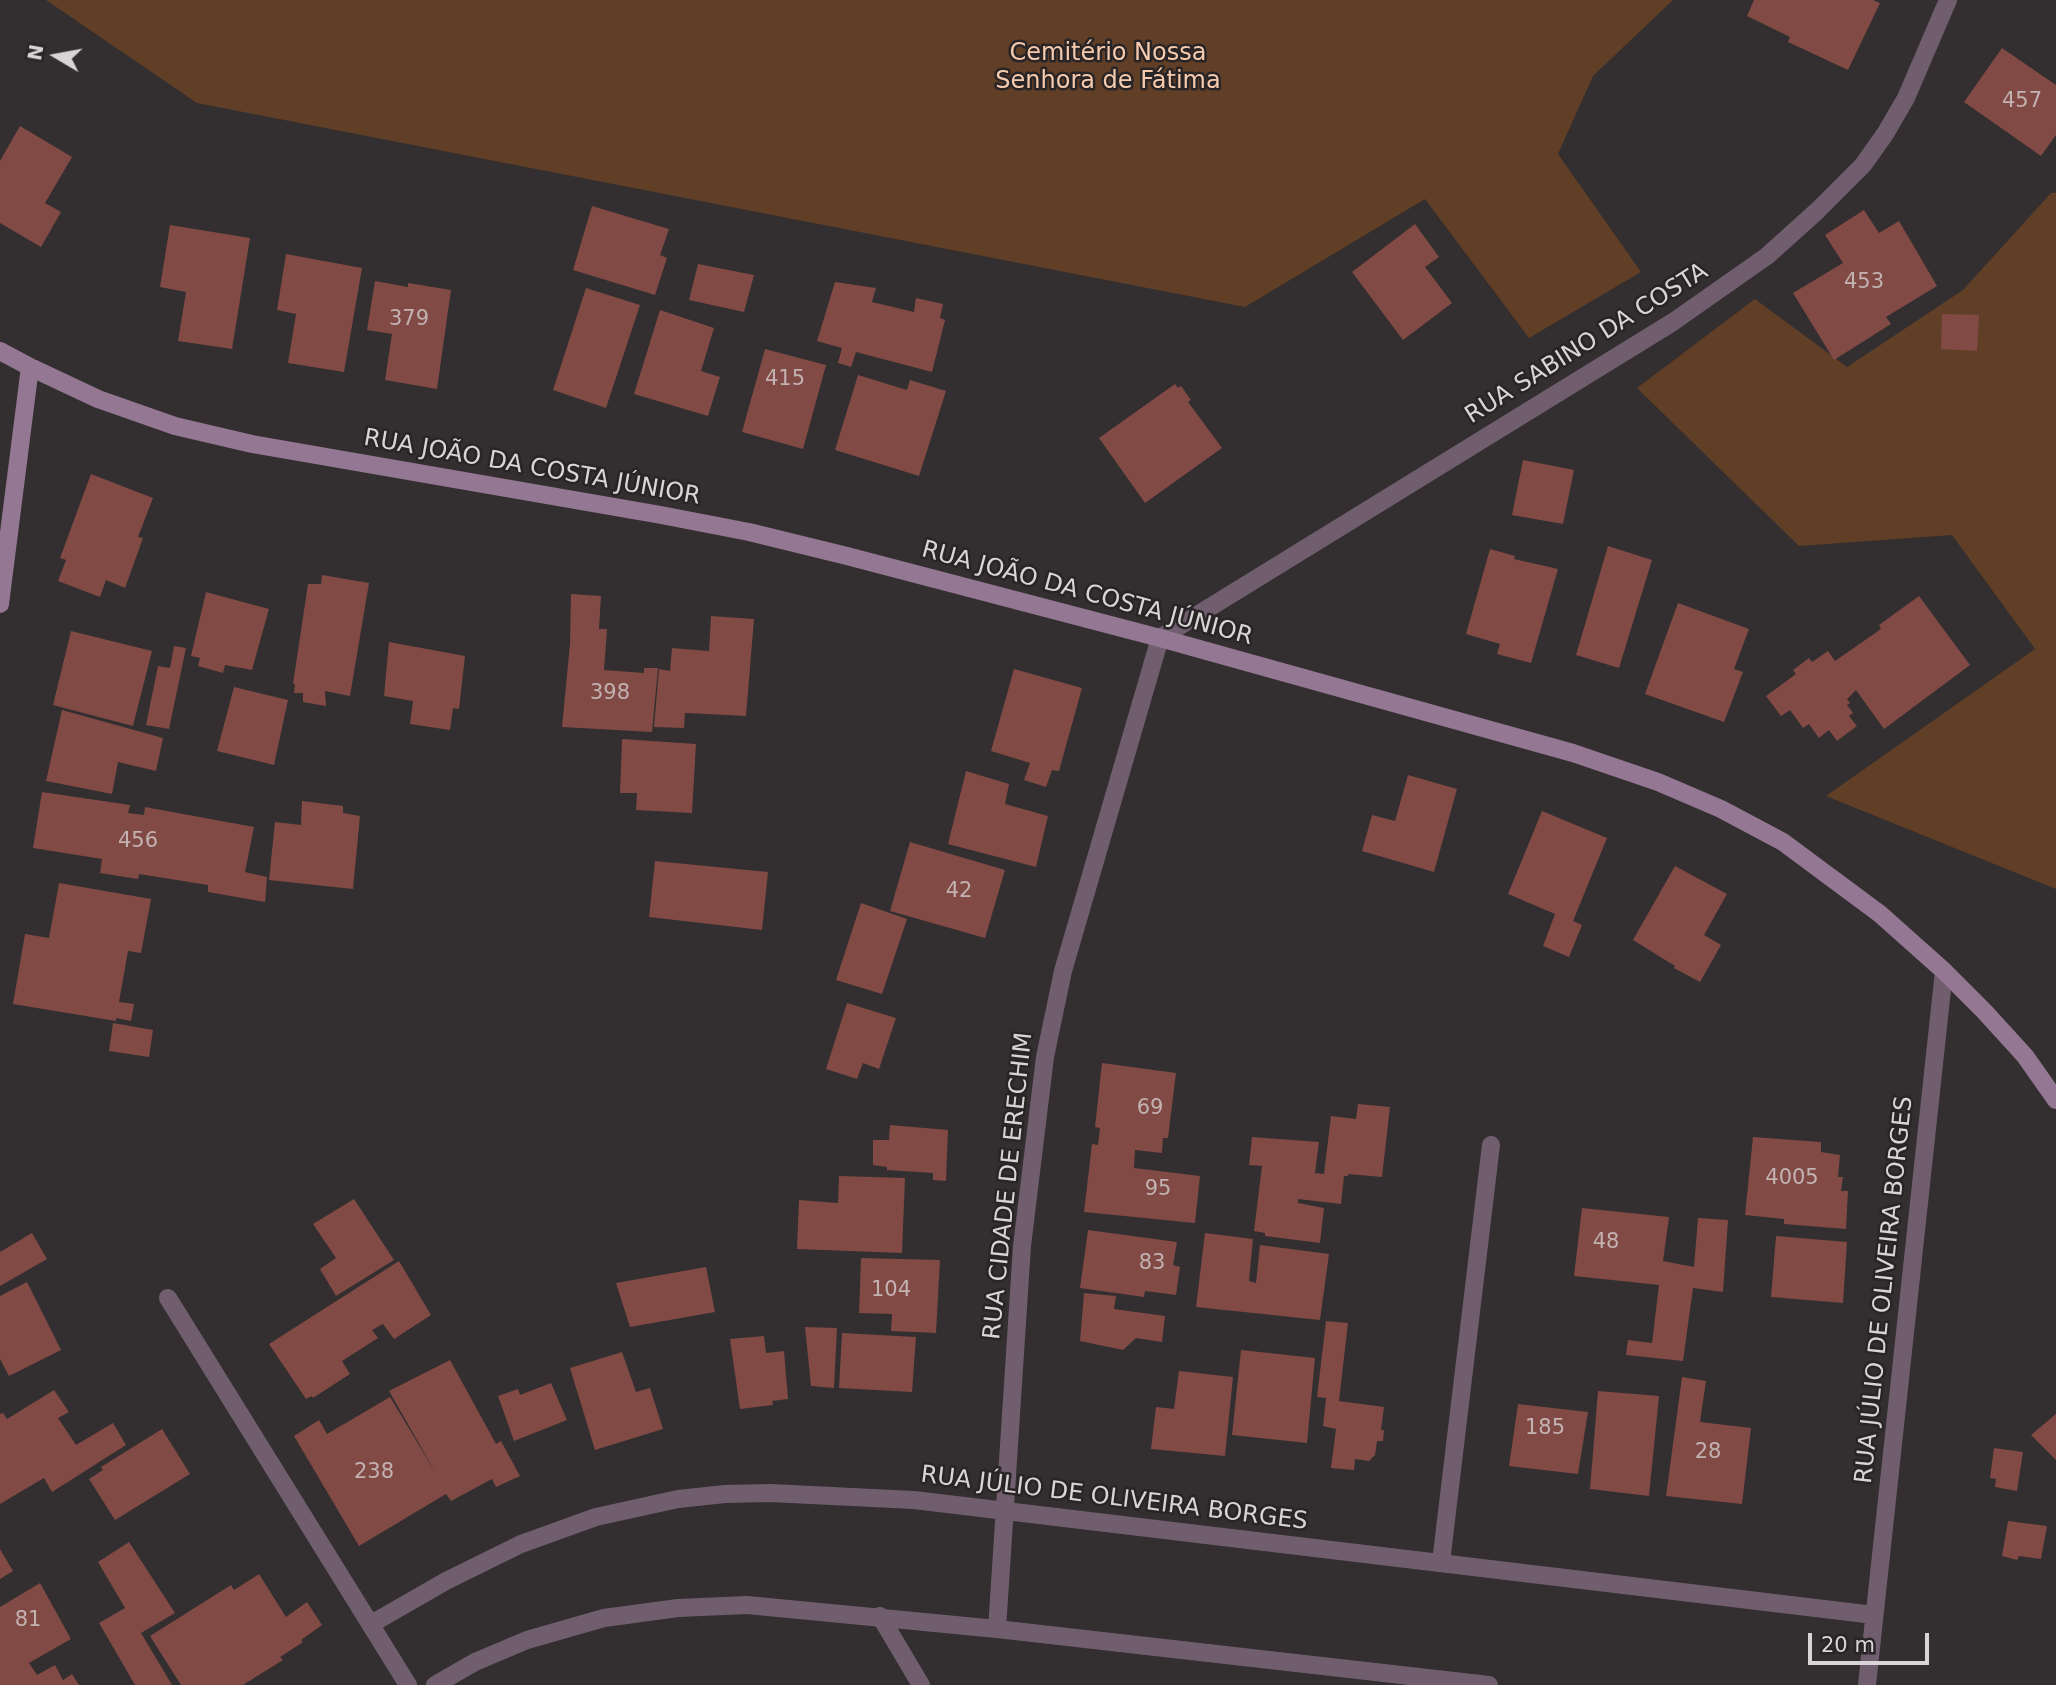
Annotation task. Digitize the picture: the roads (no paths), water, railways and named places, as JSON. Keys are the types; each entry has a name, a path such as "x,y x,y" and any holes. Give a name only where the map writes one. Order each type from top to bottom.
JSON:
{"main road":[{"name":"RUA JOÃO DA COSTA JÚNIOR","path":"0,351 30,368 111,404 175,426 239,441 749,532 1160,638 1573,753 1671,787 1721,809 1783,842 1880,914 1944,971 2025,1056 2056,1100"},
{"path":"0,604 30,368"}],"street":[{"name":"RUA SABINO DA COSTA","path":"1160,638 1673,321 1766,256 1863,165 1906,98 1948,0"},
{"name":"RUA CIDADE DE ERECHIM","path":"997,1629 1022,1246 1045,1057 1063,971 1160,638"},
{"name":"RUA JÚLIO DE OLIVEIRA BORGES","path":"1867,1685 1944,971"},
{"path":"1441,1562 1491,1145"},
{"path":"168,1298 408,1685"},
{"name":"RUA JÚLIO DE OLIVEIRA BORGES","path":"371,1624 446,1581 521,1544 596,1517 678,1499 726,1494 835,1495 914,1500 1874,1615"},
{"path":"435,1685 475,1662 527,1640 604,1618 678,1608 747,1605 880,1616 1489,1685"},
{"path":"880,1616 921,1685"}],"park label":[{"name":"Cemitério Nossa Senhora de Fátima","path":"1108,68"}]}
